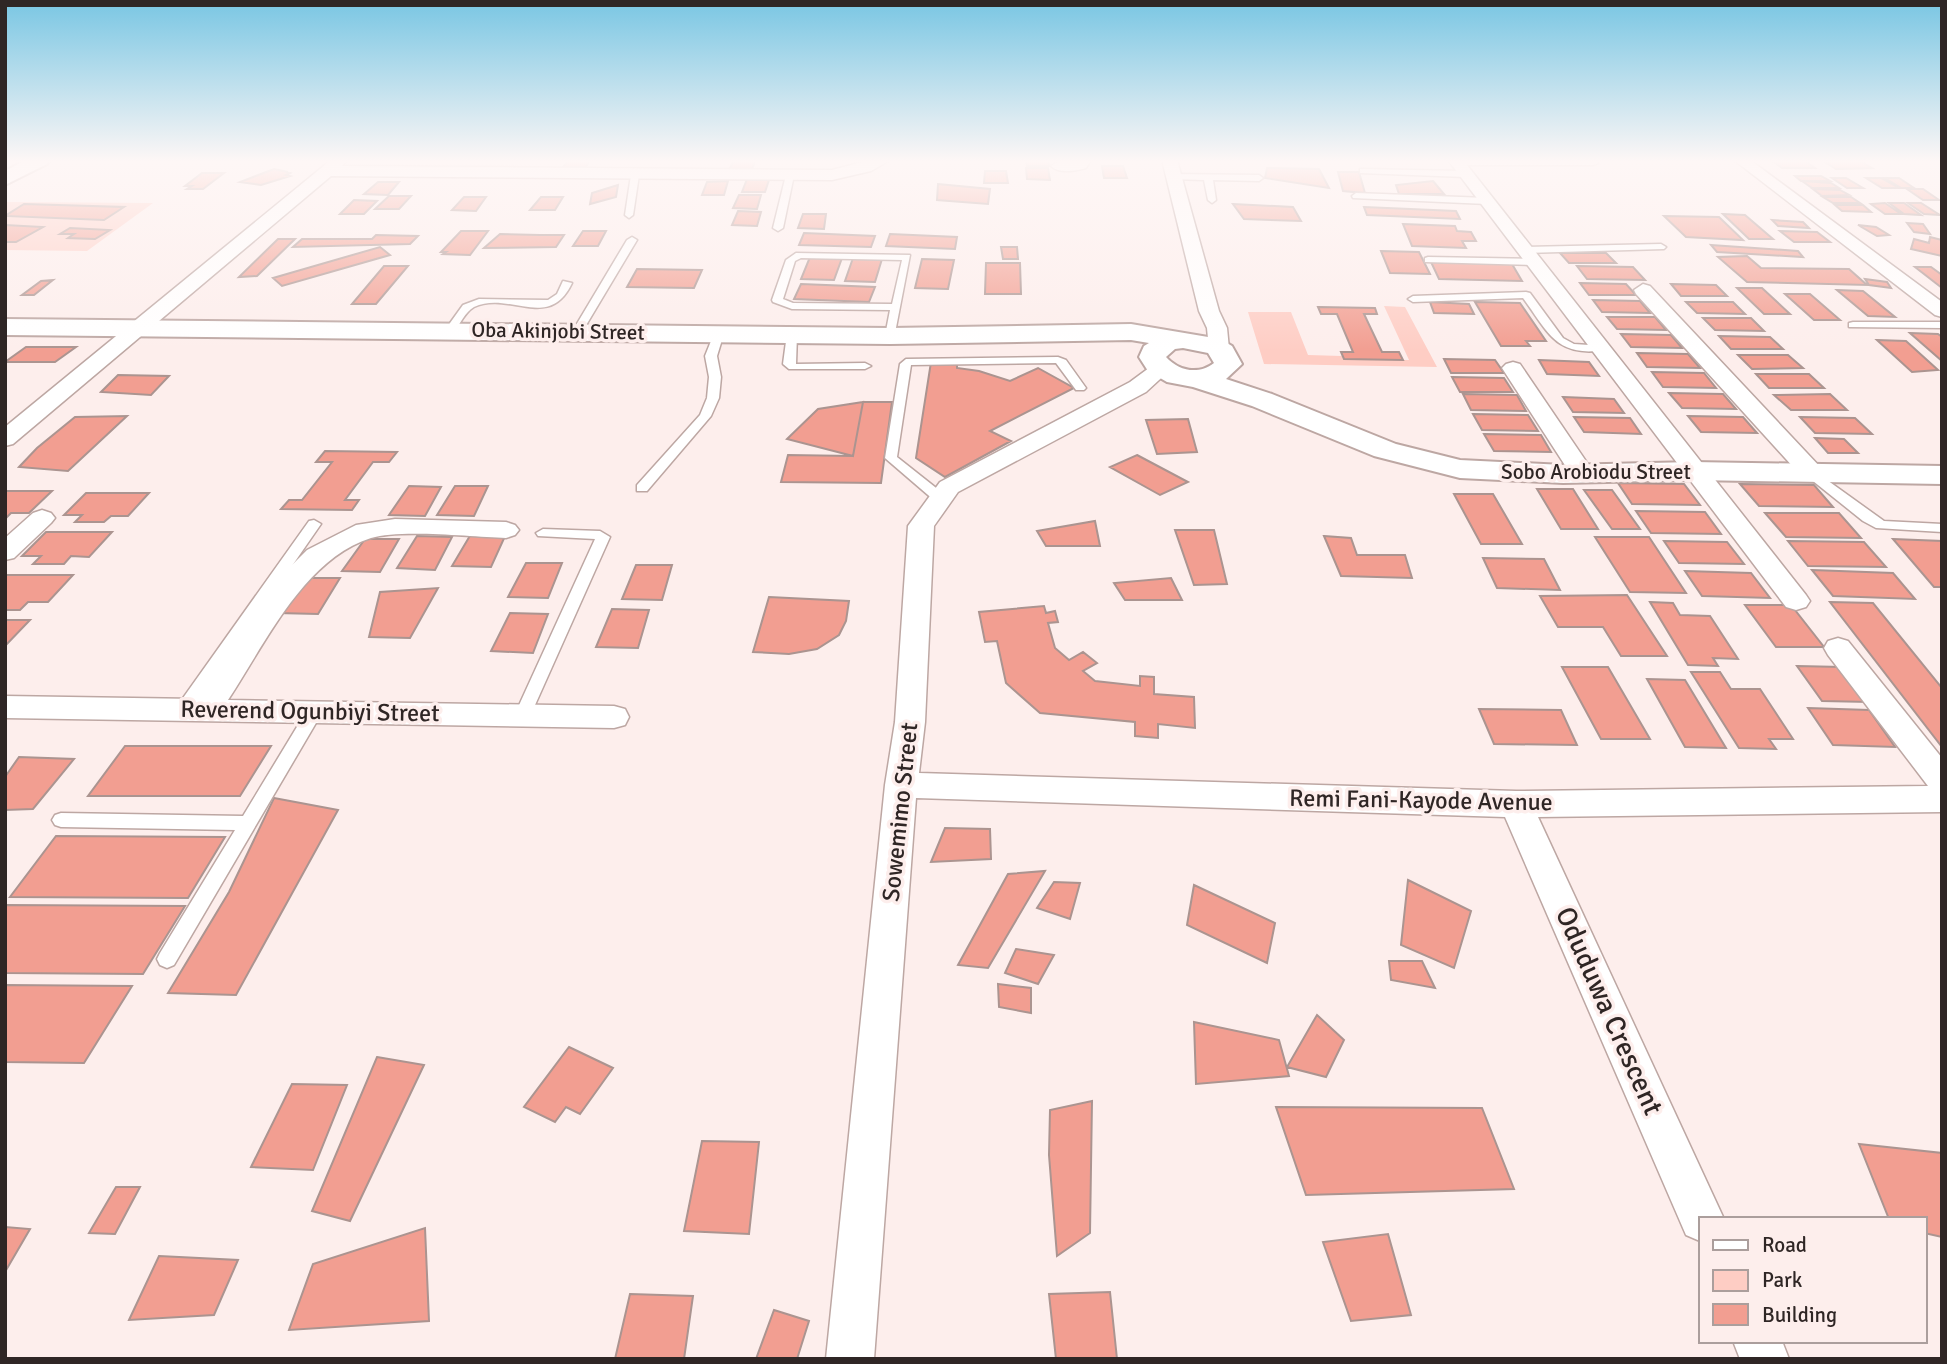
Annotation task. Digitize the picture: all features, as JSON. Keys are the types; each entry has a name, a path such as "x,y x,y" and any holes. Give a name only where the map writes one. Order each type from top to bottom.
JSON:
{"street":[{"path":"5,439 265,224"},
{"path":"1186,224 1209,311 1228,364 1218,374 1190,378"},
{"path":"1505,224 1796,601"},
{"path":"1824,224 1941,314"},
{"path":"1643,289 1813,474"},
{"path":"1151,369 1158,346 1181,340 1196,330 1209,311"},
{"name":"Oba Akinjobi Street","path":"5,327 890,336 973,347 1111,333 1143,333 1204,342 1223,354"},
{"name":"Oba Akinjobi Street","path":"1111,333 1135,339 1151,369 1190,378"},
{"name":"Sobo Arobiodu Street","path":"1223,354 1262,400"},
{"path":"1513,368 1582,473"},
{"name":"Sowemimo Street","path":"850,1359 901,785 910,722 921,526 949,486 1151,369"},
{"name":"Sobo Arobiodu Street","path":"1190,378 1262,400 1385,450 1429,463 1486,472 1693,471 1942,475"},
{"path":"5,552 42,518"},
{"path":"195,709 296,576 316,556 339,542 375,530 395,527 506,530"},
{"path":"1838,648 1942,780"},
{"name":"Reverend Ogunbiyi Street","path":"8,710 195,709 614,717"},
{"name":"Remi Fani-Kayode Avenue","path":"901,785 1516,804 1942,799"},
{"name":"Oduduwa Crescent","path":"1516,804 1701,1217"},
{"path":"1758,1343 1765,1359"}],"lane":[{"path":"778,228 779,224"},
{"path":"578,331 632,240"},
{"path":"1428,260 1661,247"},
{"path":"890,336 907,257 799,255 791,260 777,300 792,306 895,307"},
{"path":"450,330 462,312 473,304 553,303 564,295 567,283"},
{"path":"1413,299 1526,295 1559,341 1572,347 1601,348"},
{"path":"1853,325 1941,314"},
{"path":"642,488 705,416 713,398 715,377 711,356 719,333"},
{"path":"792,334 789,363 793,367 865,366"},
{"path":"940,498 894,462 891,451 906,365 973,347 1058,360 1080,388"},
{"path":"1813,474 1868,518 1881,525 1942,528"},
{"path":"195,709 314,524"},
{"path":"523,714 603,537 543,533"},
{"path":"167,958 315,711"},
{"path":"61,820 248,823"}],"green space":[{"path":"5,224 125,224 87,251 5,250"},
{"path":"1384,306 1405,307 1437,367 1264,364 1248,312 1291,312 1308,355 1342,356 1344,359 1409,360"}],"building":[{"path":"733,224 758,224 757,226"},
{"path":"800,224 825,224 824,229 798,228"},
{"path":"1403,224 1455,226 1457,231 1471,232 1476,241 1462,241 1466,248 1412,246"},
{"path":"1672,224 1726,224 1743,240 1686,237"},
{"path":"1733,224 1755,224 1773,239 1749,239"},
{"path":"1776,224 1805,224 1809,228"},
{"path":"1908,224 1923,224 1930,234 1914,232"},
{"path":"5,225 43,227 16,242 5,242"},
{"path":"1858,225 1876,227 1889,235 1877,236"},
{"path":"70,228 110,230 95,239 68,238 74,234 60,234"},
{"path":"461,231 488,231 470,255 443,254 446,252 441,252"},
{"path":"583,231 606,231 598,246 573,246"},
{"path":"1780,231 1817,232 1830,242 1794,242"},
{"path":"804,233 875,236 871,247 799,245"},
{"path":"500,234 564,235 556,247 484,248"},
{"path":"890,234 957,237 955,249 886,246"},
{"path":"376,235 418,236 410,244 293,247 302,239 372,239"},
{"path":"1930,237 1942,240 1942,256 1911,249 1914,239 1929,243"},
{"path":"278,239 295,239 257,276 239,277"},
{"path":"1711,245 1798,251 1803,257 1717,252"},
{"path":"380,247 390,255 282,286 273,278"},
{"path":"1001,247 1017,247 1018,259 1003,259"},
{"path":"1381,251 1419,252 1430,274 1390,273"},
{"path":"1560,253 1606,253 1616,263 1569,263"},
{"path":"1747,256 1761,268 1849,269 1867,285 1747,282 1718,257"},
{"path":"810,257 842,258 834,280 801,279"},
{"path":"853,258 882,259 875,282 845,281"},
{"path":"922,259 954,260 948,289 915,288"},
{"path":"1431,262 1512,264 1522,281 1439,279"},
{"path":"986,263 1020,263 1021,294 985,294"},
{"path":"384,266 408,266 376,304 352,304"},
{"path":"1577,266 1633,267 1645,280 1587,279"},
{"path":"1915,267 1931,267 1942,275 1942,288"},
{"path":"637,269 702,270 694,288 627,287"},
{"path":"1865,279 1887,282 1891,288 1869,285"},
{"path":"53,280 34,295 22,295 41,281"},
{"path":"1580,283 1626,284 1636,295 1589,295"},
{"path":"801,284 875,287 869,302 794,299"},
{"path":"1671,284 1716,285 1727,296 1681,296"},
{"path":"1737,288 1762,288 1790,314 1764,314"},
{"path":"1837,290 1863,291 1895,317 1868,316"},
{"path":"1785,294 1810,294 1840,320 1814,320"},
{"path":"1593,300 1640,301 1650,313 1602,312"},
{"path":"1430,302 1469,304 1474,314 1434,313"},
{"path":"1475,302 1520,303 1546,341 1526,341 1530,346 1501,346"},
{"path":"1686,302 1733,302 1745,314 1697,313"},
{"path":"1318,307 1375,308 1377,314 1364,314 1382,352 1399,352 1403,360 1344,359 1341,352 1353,352 1337,314 1321,314"},
{"path":"1607,317 1655,317 1666,330 1617,329"},
{"path":"1703,318 1751,318 1764,331 1715,330"},
{"path":"1910,333 1938,334 1942,337 1942,361"},
{"path":"1621,334 1671,335 1682,348 1631,347"},
{"path":"1719,336 1770,337 1783,349 1731,349"},
{"path":"1877,340 1906,341 1938,370 1912,372"},
{"path":"26,347 76,347 55,362 5,362"},
{"path":"1637,353 1688,354 1700,368 1647,367"},
{"path":"1738,355 1788,355 1803,368 1752,369"},
{"path":"1444,359 1495,360 1504,373 1451,373"},
{"path":"1539,360 1589,362 1599,376 1547,374"},
{"path":"931,362 957,363 957,368 979,371 1010,381 1038,368 1074,388 990,431 1011,441 945,477 916,458"},
{"path":"1652,372 1704,373 1716,388 1663,387"},
{"path":"1756,374 1809,374 1824,388 1769,388"},
{"path":"118,375 169,376 151,395 101,392"},
{"path":"1452,377 1504,378 1513,392 1460,392"},
{"path":"1669,393 1723,394 1736,409 1682,408"},
{"path":"1463,394 1517,395 1526,411 1471,410"},
{"path":"1830,394 1847,410 1791,410 1774,395"},
{"path":"1563,397 1614,399 1624,413 1573,412"},
{"path":"863,402 892,402 881,483 781,482 788,455 853,456"},
{"path":"863,402 853,456 787,439 818,409"},
{"path":"1473,414 1528,415 1538,431 1482,430"},
{"path":"127,416 68,471 19,467 37,448 75,417"},
{"path":"1688,416 1743,417 1757,433 1701,432"},
{"path":"1574,417 1630,418 1641,434 1584,432"},
{"path":"1800,417 1855,418 1872,434 1815,433"},
{"path":"1188,419 1197,452 1157,454 1146,420"},
{"path":"1484,434 1541,435 1551,452 1494,451"},
{"path":"1815,438 1844,439 1858,453 1828,453"},
{"path":"325,451 397,452 389,462 373,462 345,500 359,500 352,510 281,509 289,500 302,500 332,462 316,462"},
{"path":"1137,455 1188,482 1160,495 1110,467"},
{"path":"1618,483 1684,484 1700,505 1632,504"},
{"path":"1740,484 1814,485 1833,507 1759,506"},
{"path":"409,486 441,487 425,516 389,515"},
{"path":"455,486 488,486 474,516 437,515"},
{"path":"1537,489 1573,489 1598,529 1561,529"},
{"path":"1584,490 1612,490 1640,529 1612,529"},
{"path":"5,491 52,491 29,513 11,513 5,519"},
{"path":"86,493 149,493 128,516 111,516 104,522 75,522 82,515 64,515"},
{"path":"1454,494 1493,494 1522,544 1481,544"},
{"path":"1636,511 1705,512 1721,534 1651,533"},
{"path":"1765,513 1839,513 1861,538 1786,537"},
{"path":"1095,521 1100,546 1046,546 1037,531"},
{"path":"1175,530 1214,530 1227,584 1194,585"},
{"path":"46,532 112,532 89,557 71,556 64,564 33,564 41,556 22,556"},
{"path":"471,534 506,534 491,567 452,566"},
{"path":"417,536 452,537 435,570 397,568"},
{"path":"1324,536 1351,538 1357,555 1405,555 1412,578 1341,576"},
{"path":"1595,537 1649,537 1686,593 1630,592"},
{"path":"365,539 399,539 380,572 342,571"},
{"path":"1893,539 1942,541 1942,587 1934,587"},
{"path":"1664,541 1727,542 1744,564 1679,563"},
{"path":"1788,541 1864,542 1886,567 1808,566"},
{"path":"1483,558 1544,559 1560,590 1497,588"},
{"path":"526,563 562,563 548,598 508,597"},
{"path":"636,565 672,565 662,600 622,599"},
{"path":"1812,570 1893,573 1915,599 1833,596"},
{"path":"1685,571 1751,573 1770,598 1702,596"},
{"path":"5,575 73,575 48,602 28,602 20,610 5,610"},
{"path":"304,578 340,578 318,614 278,613"},
{"path":"1171,578 1182,600 1125,600 1114,583"},
{"path":"438,588 410,638 369,637 380,592"},
{"path":"1627,595 1667,656 1621,656 1603,627 1558,627 1540,596"},
{"path":"769,597 849,601 846,621 839,635 817,649 789,654 753,652"},
{"path":"1650,602 1673,603 1680,615 1710,616 1738,659 1713,658 1718,666 1688,665"},
{"path":"1830,602 1873,603 1942,688 1942,747"},
{"path":"1745,605 1791,605 1824,647 1776,647"},
{"path":"1044,606 1046,613 1055,611 1058,622 1048,623 1055,648 1069,660 1083,652 1097,663 1083,671 1095,681 1140,686 1140,676 1154,677 1154,694 1194,697 1195,728 1158,724 1158,738 1135,736 1135,722 1040,713 1006,683 997,641 985,642 979,612"},
{"path":"612,609 649,610 638,648 596,647"},
{"path":"510,613 548,614 533,653 491,651"},
{"path":"5,620 30,620 5,646"},
{"path":"1797,666 1842,667 1869,702 1822,701"},
{"path":"1562,667 1608,667 1650,739 1601,739"},
{"path":"1691,672 1720,672 1731,689 1760,689 1793,739 1769,739 1776,749 1739,748"},
{"path":"1647,679 1685,680 1726,748 1685,747"},
{"path":"1808,708 1869,710 1895,747 1833,745"},
{"path":"1479,709 1561,710 1577,745 1494,744"},
{"path":"125,746 271,746 240,796 88,796"},
{"path":"19,757 74,759 33,809 5,810 5,777"},
{"path":"274,798 338,810 236,995 168,993 229,892"},
{"path":"945,828 990,829 991,859 931,862"},
{"path":"56,836 225,837 188,898 10,897"},
{"path":"1045,871 988,968 958,965 1008,874"},
{"path":"1408,880 1471,911 1454,968 1401,945"},
{"path":"1054,882 1080,883 1070,919 1037,908"},
{"path":"1194,885 1275,923 1267,963 1187,925"},
{"path":"5,906 185,906 143,974 5,973"},
{"path":"1016,949 1054,955 1038,984 1005,973"},
{"path":"1389,961 1422,961 1435,988 1391,980"},
{"path":"998,984 1031,988 1031,1013 999,1007"},
{"path":"5,985 132,986 84,1063 5,1062"},
{"path":"1317,1015 1344,1040 1326,1077 1287,1067"},
{"path":"1194,1022 1279,1040 1289,1076 1196,1084"},
{"path":"569,1047 613,1068 580,1114 566,1107 555,1122 524,1107"},
{"path":"377,1057 424,1065 350,1221 312,1211"},
{"path":"292,1084 347,1085 313,1170 251,1167"},
{"path":"1092,1101 1090,1233 1057,1256 1049,1155 1050,1110"},
{"path":"1276,1107 1482,1108 1514,1189 1306,1195"},
{"path":"702,1141 759,1142 749,1234 684,1231"},
{"path":"1859,1144 1942,1153 1942,1237 1926,1233 1926,1217 1888,1217"},
{"path":"116,1187 140,1187 115,1234 89,1233"},
{"path":"5,1227 30,1229 5,1272"},
{"path":"425,1228 429,1321 289,1330 313,1264"},
{"path":"1388,1234 1411,1315 1351,1321 1323,1242"},
{"path":"159,1256 238,1260 214,1315 129,1320"},
{"path":"1110,1292 1117,1359 1056,1359 1049,1294"},
{"path":"630,1294 693,1296 684,1359 615,1359"},
{"path":"774,1310 809,1321 797,1359 756,1359"}]}
